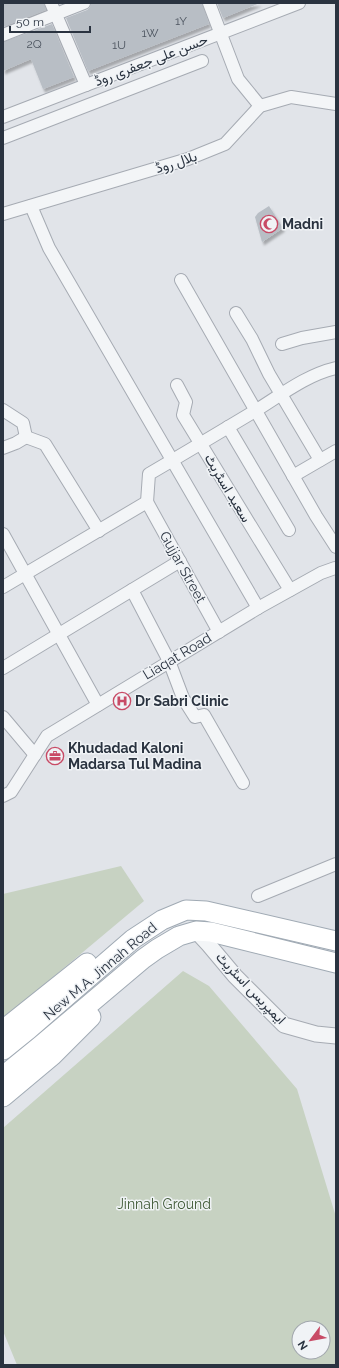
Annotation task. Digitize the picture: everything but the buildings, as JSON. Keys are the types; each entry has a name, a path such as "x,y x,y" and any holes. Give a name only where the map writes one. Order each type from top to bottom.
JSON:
{"main road":[{"name":"New M.A. Jinnah Road","path":"3,1050 133,939 162,920 186,910 206,911 336,941"},
{"name":"New M.A. Jinnah Road","path":"3,1076 41,1046 143,959 179,936 196,931 211,932 336,963"},
{"path":"3,1030 103,950 133,939"},
{"path":"3,1097 52,1056 83,1026 143,959"}],"street":[{"path":"3,35 53,9 84,3"},
{"path":"209,3 238,79 260,106 291,97 336,104"},
{"name":"حسن علی جعفری روڈ","path":"3,117 299,3"},
{"path":"53,9 86,85"},
{"path":"3,138 202,61"},
{"name":"بلال روڈ","path":"3,214 188,159 225,144 260,106"},
{"path":"31,206 49,248 258,608"},
{"path":"181,280 293,476 336,547"},
{"path":"236,313 252,339 269,374 320,460"},
{"path":"282,344 302,338 336,333"},
{"path":"3,587 147,502 149,474 313,374 336,368"},
{"name":"سعید اسٹریٹ","path":"177,385 186,402 183,415 290,590"},
{"path":"3,410 23,423 26,437"},
{"path":"228,427 289,530"},
{"path":"3,448 26,437"},
{"path":"26,437 45,444 99,531"},
{"path":"293,476 336,451"},
{"name":"Gujjar Street","path":"147,502 219,632"},
{"path":"3,534 24,575 98,705"},
{"path":"3,668 180,561"},
{"name":"Liaqat Road","path":"3,796 11,792 47,736 258,608 321,573 336,568"},
{"path":"132,590 169,661 183,698 195,717 204,715 243,783"},
{"path":"3,717 35,755"},
{"path":"258,896 336,864"},
{"name":"ایمپریس اسٹریٹ","path":"196,931 210,945 235,976 284,1025 316,1034 336,1036"}],"green space":[{"path":"121,866 144,901 3,1019 3,894"},
{"name":"Jinnah Ground","path":"183,971 209,986 297,1089 336,1217 336,1365 17,1365 3,1331 3,1128"}],"place":[{"name":"Madni","path":"269,224"},
{"name":"Dr Sabri Clinic","path":"122,701"},
{"name":"Khudadad Kaloni Madarsa Tul Madina","path":"55,756"}]}
